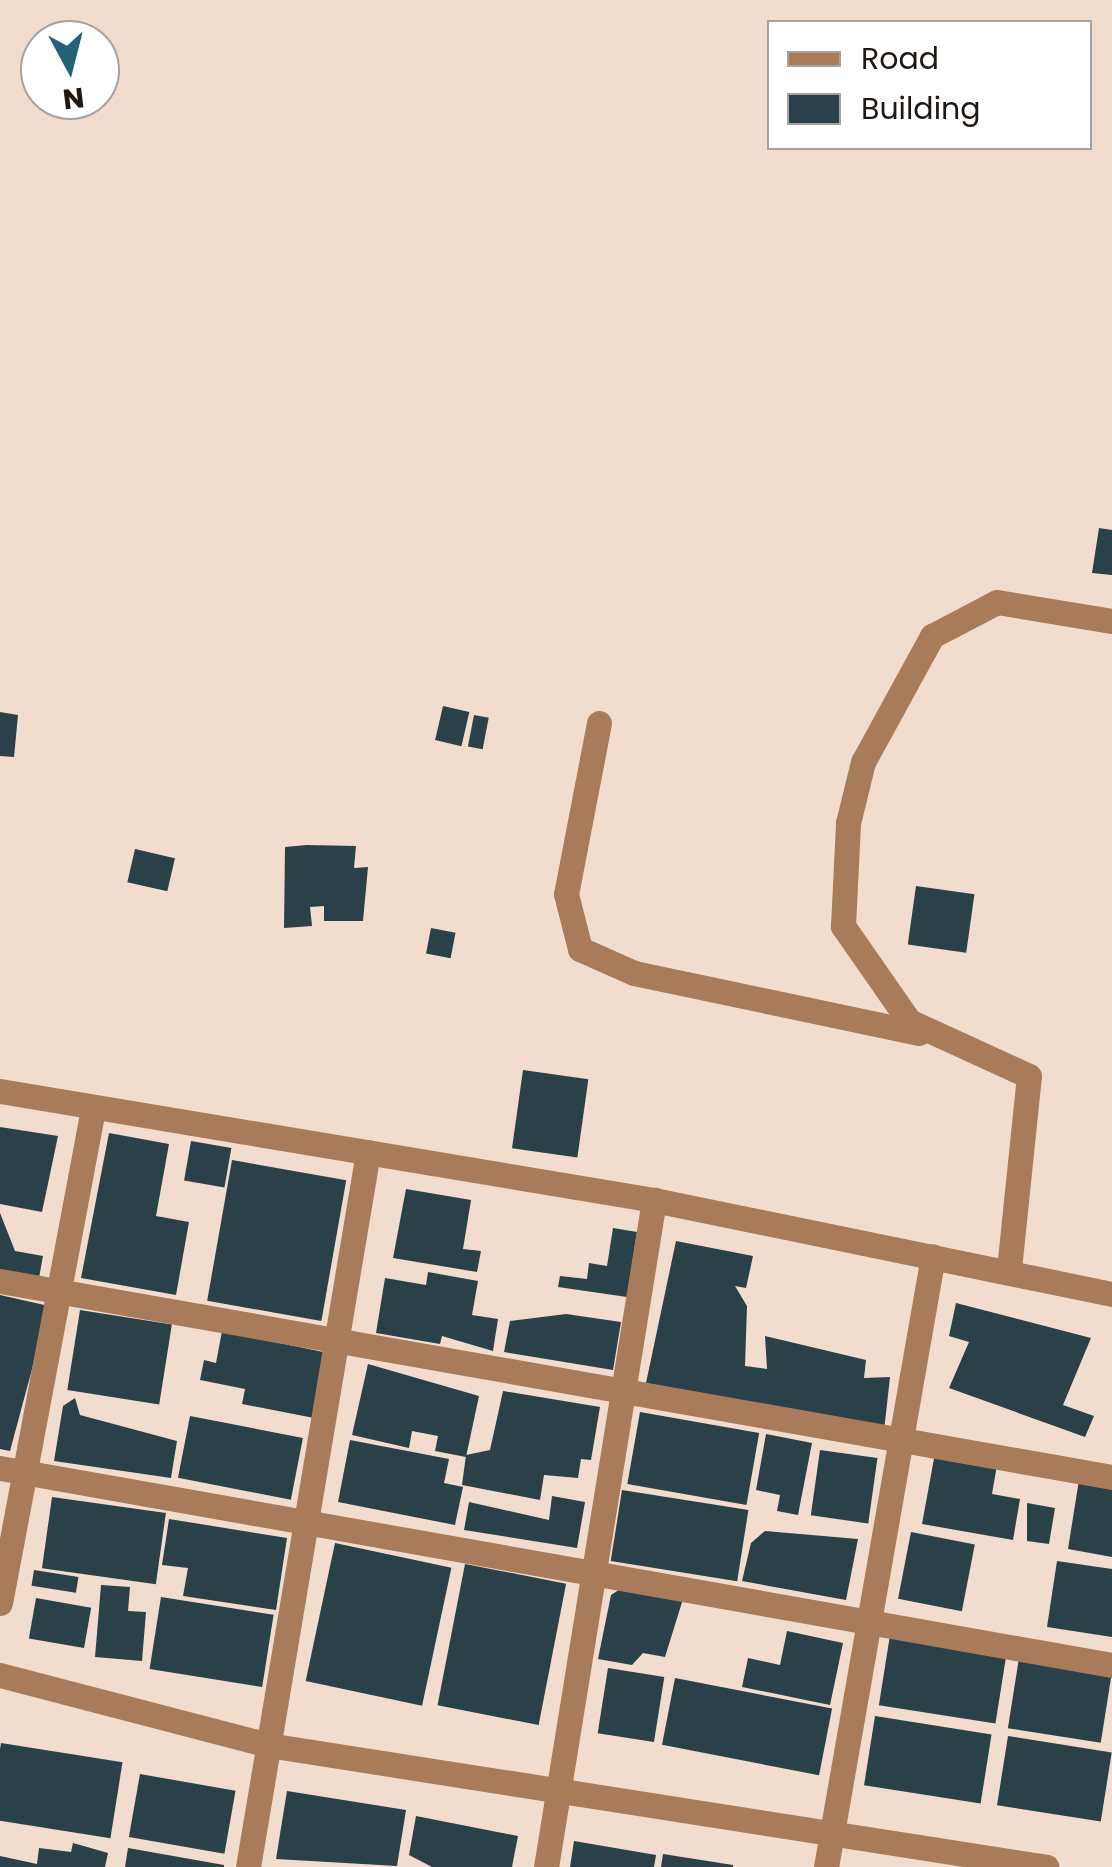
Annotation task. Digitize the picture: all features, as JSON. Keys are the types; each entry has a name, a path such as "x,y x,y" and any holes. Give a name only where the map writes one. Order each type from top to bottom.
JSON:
{"street":[{"path":"919,1033 844,926 848,824 862,762 932,636 961,614 998,602 1112,621"},
{"path":"599,723 566,894 580,949 634,973 919,1033 1029,1076 1009,1269"},
{"path":"0,1091 654,1200 1009,1269 1112,1294"},
{"path":"0,1603 11,1470 57,1292 94,1109"},
{"path":"248,1867 368,1152"},
{"path":"546,1867 654,1200"},
{"path":"826,1867 933,1256"},
{"path":"0,1281 1112,1477"},
{"path":"11,1470 1112,1665"},
{"path":"0,1675 268,1745 1047,1867"}],"building":[{"path":"1099,528 1112,530 1112,575 1092,573"},
{"path":"443,706 469,712 461,746 435,740"},
{"path":"0,712 18,715 14,757 0,756"},
{"path":"474,715 489,718 483,749 468,746"},
{"path":"356,846 354,868 368,867 363,921 324,921 324,906 310,907 312,926 284,928 285,847"},
{"path":"135,849 175,858 167,891 127,882"},
{"path":"916,886 974,894 966,953 908,944"},
{"path":"431,928 456,933 451,958 426,954"},
{"path":"523,1070 588,1079 577,1157 512,1148"},
{"path":"0,1127 58,1136 42,1212 0,1204"},
{"path":"109,1133 169,1144 156,1216 189,1222 176,1295 81,1278"},
{"path":"191,1141 231,1148 224,1188 184,1180"},
{"path":"232,1160 346,1180 321,1321 207,1301"},
{"path":"406,1189 471,1200 463,1249 481,1251 477,1272 393,1258"},
{"path":"0,1213 15,1251 43,1256 39,1278 0,1272"},
{"path":"613,1228 637,1232 627,1297 558,1287 560,1276 587,1279 589,1263 607,1266"},
{"path":"676,1241 753,1256 746,1288 735,1286 747,1306 745,1366 767,1369 765,1336 866,1360 864,1378 890,1377 884,1431 646,1383"},
{"path":"428,1272 478,1281 472,1315 498,1319 493,1351 442,1336 440,1344 376,1333 385,1278 426,1285"},
{"path":"0,1295 49,1306 10,1451 0,1449"},
{"path":"956,1303 1091,1338 1063,1405 1094,1416 1085,1437 949,1388 969,1342 949,1336"},
{"path":"80,1310 172,1325 159,1405 67,1390"},
{"path":"566,1314 621,1322 613,1370 504,1352 510,1321"},
{"path":"222,1331 333,1354 319,1419 242,1404 245,1389 200,1380 204,1360 216,1363"},
{"path":"368,1364 479,1396 466,1457 435,1451 438,1436 412,1431 409,1448 352,1435"},
{"path":"503,1391 600,1407 591,1460 581,1459 578,1478 544,1475 540,1500 462,1485 466,1455 490,1450"},
{"path":"75,1398 80,1415 177,1441 171,1478 54,1461 63,1406"},
{"path":"640,1412 759,1433 746,1505 627,1484"},
{"path":"190,1416 303,1438 291,1500 178,1478"},
{"path":"766,1434 812,1443 798,1515 777,1511 780,1495 756,1490"},
{"path":"350,1440 449,1459 444,1483 463,1487 455,1525 338,1502"},
{"path":"820,1450 877,1458 868,1523 811,1515"},
{"path":"935,1453 997,1465 992,1494 1020,1499 1013,1540 922,1524"},
{"path":"1079,1480 1112,1485 1112,1557 1068,1549"},
{"path":"622,1490 748,1510 737,1581 611,1561"},
{"path":"552,1496 585,1502 577,1548 464,1530 469,1502 549,1520"},
{"path":"52,1497 166,1513 156,1584 42,1568"},
{"path":"1027,1503 1055,1508 1049,1544 1027,1541"},
{"path":"169,1519 287,1538 276,1610 183,1596 188,1568 162,1565"},
{"path":"765,1531 858,1539 846,1600 742,1581 751,1543"},
{"path":"911,1532 975,1544 962,1611 898,1599"},
{"path":"335,1543 451,1568 422,1706 306,1681"},
{"path":"1057,1561 1112,1569 1112,1637 1047,1627"},
{"path":"465,1564 566,1584 539,1725 438,1705"},
{"path":"34,1570 78,1577 76,1593 31,1586"},
{"path":"101,1585 130,1587 128,1611 146,1612 142,1661 95,1657"},
{"path":"622,1588 683,1599 665,1657 643,1653 632,1665 598,1659 611,1595"},
{"path":"161,1597 274,1615 262,1687 150,1669"},
{"path":"36,1598 91,1608 84,1648 29,1638"},
{"path":"787,1631 843,1643 830,1705 742,1687 748,1658 780,1665"},
{"path":"890,1635 1007,1653 995,1724 879,1705"},
{"path":"1019,1658 1112,1673 1101,1743 1008,1728"},
{"path":"608,1668 664,1677 654,1742 598,1733"},
{"path":"675,1678 832,1709 819,1775 662,1745"},
{"path":"875,1716 992,1734 981,1804 864,1785"},
{"path":"1008,1736 1112,1752 1101,1822 997,1805"},
{"path":"1,1743 122,1762 110,1838 0,1821"},
{"path":"140,1774 236,1791 224,1854 129,1837"},
{"path":"287,1791 406,1810 397,1866 276,1859"},
{"path":"416,1816 518,1836 512,1867 432,1867 409,1855"},
{"path":"574,1841 656,1855 654,1867 570,1867"},
{"path":"73,1843 108,1853 105,1867 0,1867 0,1856 37,1864 39,1848 71,1852"},
{"path":"128,1848 224,1865 224,1867 125,1867"},
{"path":"663,1854 733,1865 733,1867 661,1867"}]}
